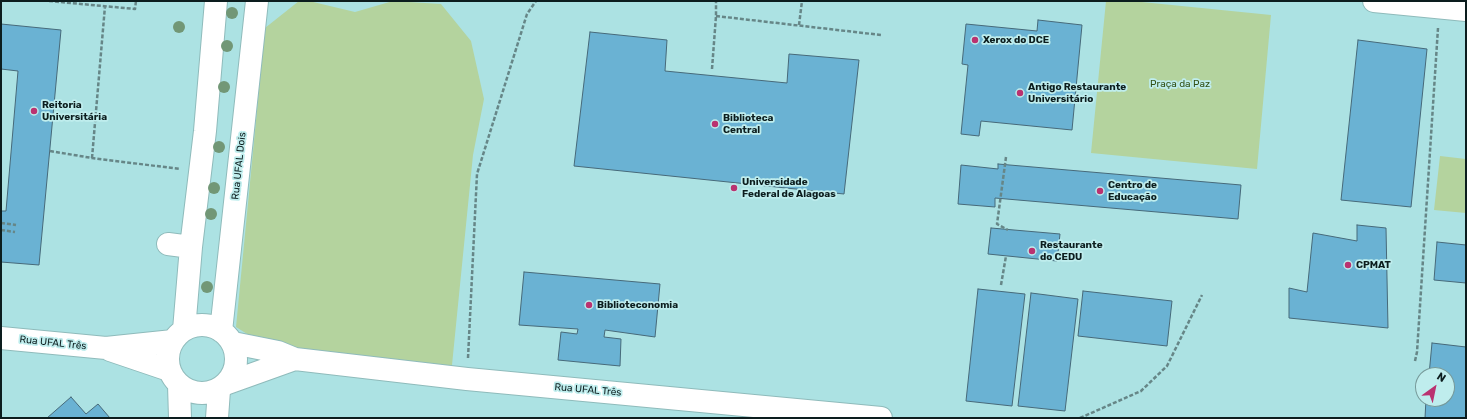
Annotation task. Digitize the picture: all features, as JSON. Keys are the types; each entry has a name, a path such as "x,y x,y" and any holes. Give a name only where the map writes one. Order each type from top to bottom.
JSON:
{"street":[{"path":"180,418 174,378 168,355 179,335 191,247 201,172 216,1"},
{"name":"Rua UFAL Dois","path":"227,337 257,1"},
{"path":"1374,1 1466,10"},
{"path":"168,244 191,247"},
{"path":"179,335 196,325 227,337 237,363 224,386 217,418"},
{"name":"Rua UFAL Três","path":"1,338 106,348 179,335"},
{"name":"Rua UFAL Três","path":"227,337 278,352 295,359 467,379 881,418"},
{"name":"Rua UFAL Três","path":"106,348 174,378"},
{"name":"Rua UFAL Três","path":"224,386 295,359"},
{"path":"174,378 199,394 224,386"}],"path":[{"path":"50,1 135,9 136,1"},
{"path":"467,379 477,174 527,14 536,1"},
{"path":"712,69 716,1"},
{"path":"798,25 802,1"},
{"path":"92,158 105,6"},
{"path":"1416,361 1440,7"},
{"path":"716,16 882,34"},
{"path":"50,152 201,172"},
{"path":"1006,157 997,224 1008,230"},
{"path":"1,223 16,224"},
{"path":"1,230 15,232"},
{"path":"1001,285 1006,256"},
{"path":"1080,418 1141,391 1167,366 1202,295"}],"shaded area":[{"name":"Universidade Federal de Alagoas","path":"1,1 1466,1 1466,418 1,418"}],"green space":[{"path":"299,1 309,1 355,12 393,1 441,4 471,41 484,99 473,155 451,375 274,351 236,327 265,28"},
{"name":"Praça da Paz","path":"1106,1 1132,1 1271,15 1257,169 1091,153"},
{"path":"1440,156 1466,159 1466,213 1434,210"}],"building":[{"name":"Antigo Restaurante Universitário","path":"1038,20 1082,25 1072,130 981,121 979,136 961,134 968,65 962,64 966,24 1037,31"},
{"name":"Reitoria Universitária","path":"1,24 61,30 39,265 1,262 1,211 6,211 18,71 1,69"},
{"name":"Biblioteca Central","path":"590,32 667,40 665,71 787,83 789,54 859,60 844,194 574,166"},
{"path":"1358,40 1427,49 1411,207 1341,200"},
{"name":"Centro de Educação","path":"998,164 1241,185 1238,219 995,198 995,207 958,204 961,165 998,169"},
{"name":"CPMAT","path":"1357,225 1386,228 1388,328 1289,318 1289,288 1307,292 1313,233 1357,241"},
{"path":"991,228 1060,234 1057,261 988,254"},
{"path":"1437,242 1466,245 1466,283 1434,280"},
{"name":"Biblioteconomia","path":"524,272 660,284 655,337 605,330 604,337 621,339 620,366 558,360 561,332 577,334 578,329 519,325"},
{"path":"978,289 1025,294 1012,406 966,401"},
{"path":"1083,291 1172,301 1167,346 1078,336"},
{"path":"1031,293 1078,299 1065,411 1018,406"},
{"path":"1432,343 1466,347 1466,418 1425,418 1426,407 1455,407 1455,367 1430,367"},
{"path":"71,397 86,414 98,404 110,418 47,418"}],"place":[{"name":"Xerox do DCE","path":"975,40"},
{"name":"Antigo Restaurante Universitário","path":"1020,93"},
{"name":"Reitoria Universitária","path":"34,111"},
{"name":"Biblioteca Central","path":"715,124"},
{"name":"Universidade Federal de Alagoas","path":"734,188"},
{"name":"Centro de Educação","path":"1100,191"},
{"name":"Restaurante do CEDU","path":"1032,251"},
{"name":"CPMAT","path":"1348,265"},
{"name":"Biblioteconomia","path":"589,305"}]}
